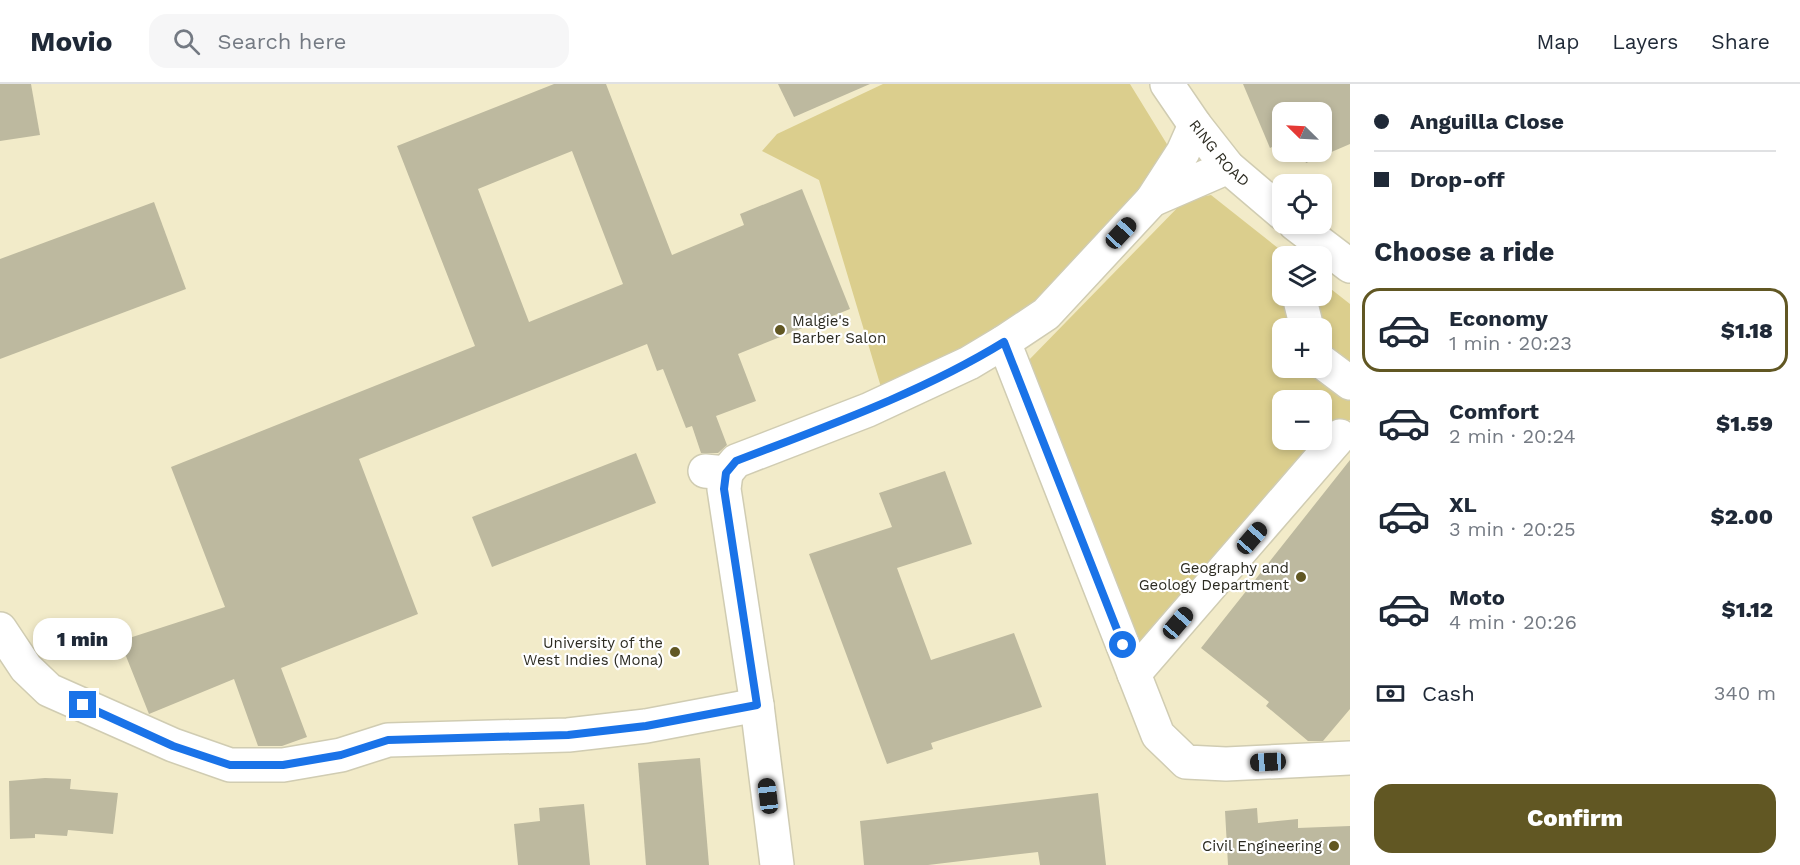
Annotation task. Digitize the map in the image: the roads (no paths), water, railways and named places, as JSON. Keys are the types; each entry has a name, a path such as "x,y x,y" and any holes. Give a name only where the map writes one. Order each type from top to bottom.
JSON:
{"street":[{"name":"RING ROAD","path":"1167,84 1228,167 1272,204"},
{"path":"777,865 757,705 724,489 715,472 736,461 868,410 969,363 1046,314 1152,200 1183,152 1195,125"},
{"path":"1152,200 1228,167"},
{"path":"1004,342 1158,735 1186,762 1226,764 1350,758"},
{"path":"1332,370 1350,383"},
{"path":"1134,674 1340,436"},
{"path":"0,629 26,668 49,690 173,746 230,765 283,765 341,755 388,740 568,735 646,726 757,705"}],"place":[{"name":"Malgie's Barber Salon","path":"780,330"},
{"name":"Geography and Geology Department","path":"1301,577"},
{"name":"University of the West Indies (Mona)","path":"675,652"},
{"name":"Civil Engineering","path":"1334,846"}]}
